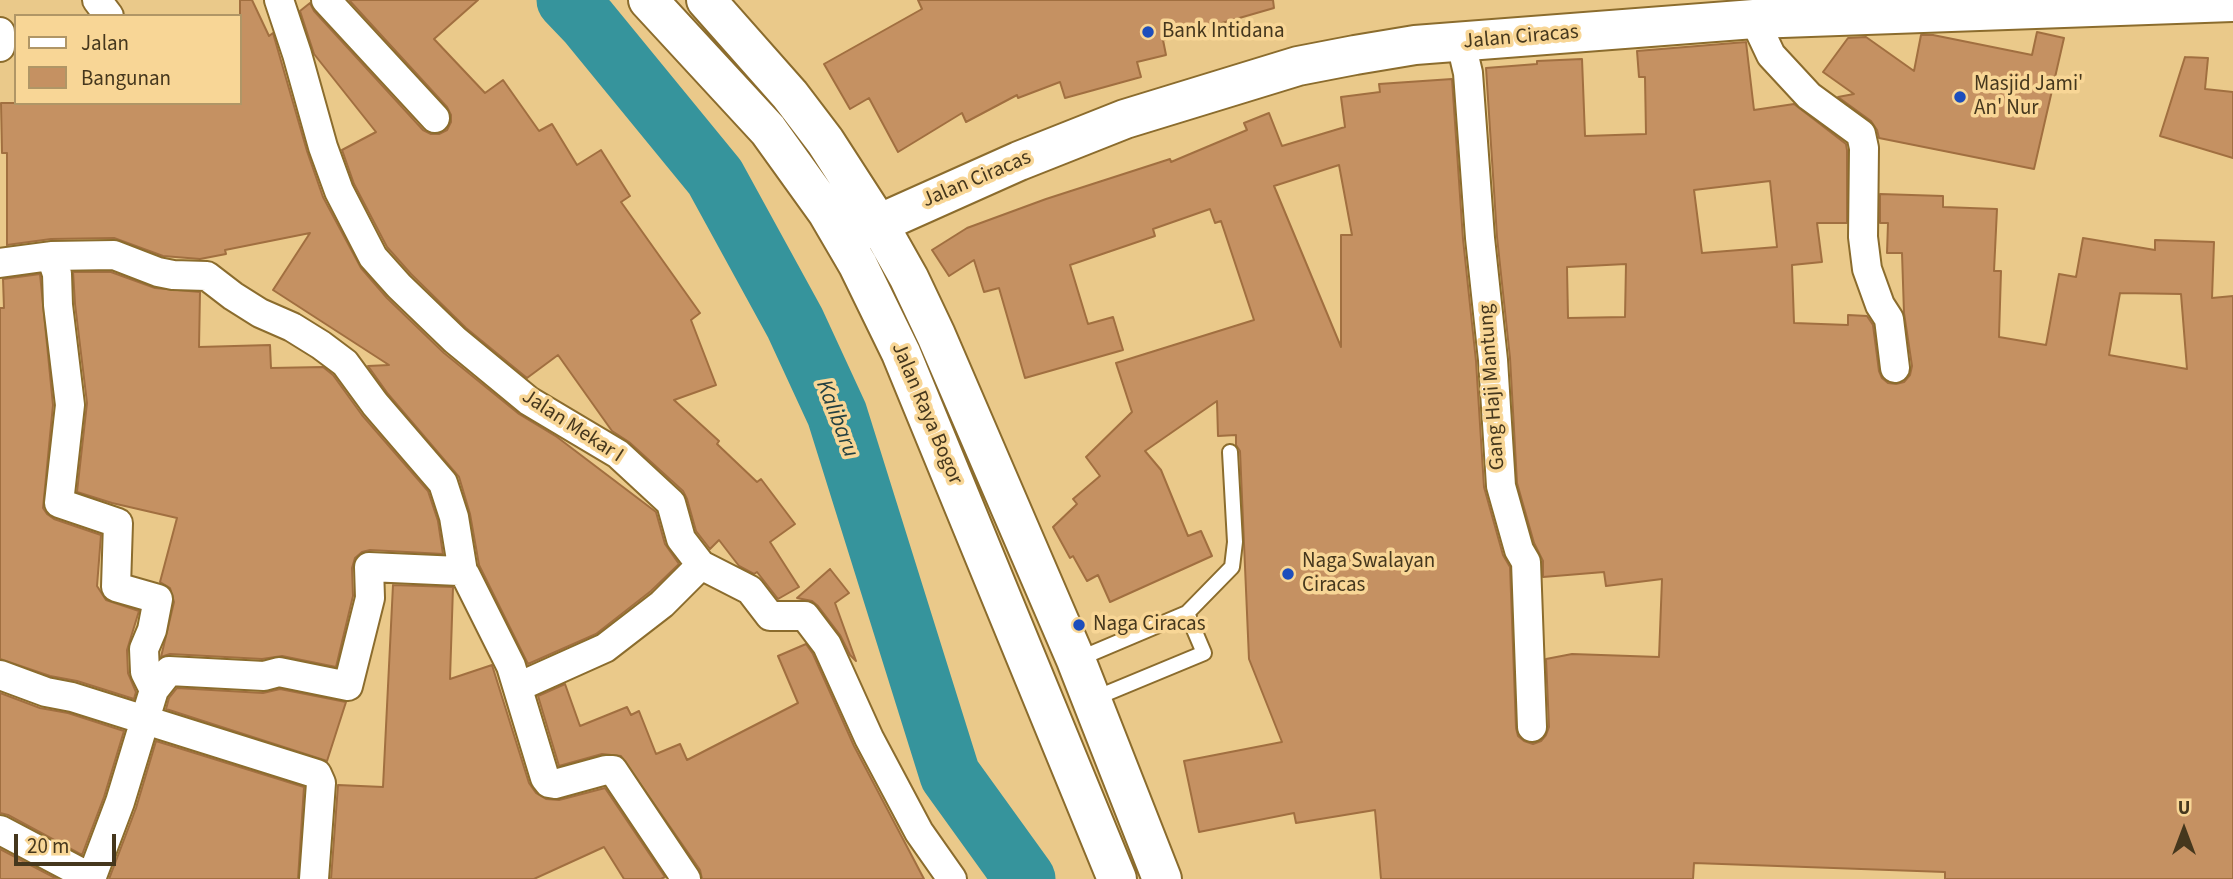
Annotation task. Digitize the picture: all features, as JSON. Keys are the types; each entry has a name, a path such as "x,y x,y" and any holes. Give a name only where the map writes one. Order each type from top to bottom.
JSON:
{"main road":[{"name":"Jalan Raya Bogor","path":"648,0 768,130 806,181 844,240 882,311 1118,879"},
{"name":"Jalan Raya Bogor","path":"706,0 790,94 825,141 878,223 936,335 1093,699 1162,879"},
{"name":"Jalan Ciracas","path":"844,240 1019,161 1101,128 1235,84 1298,66 1355,55 1415,45 1896,8 2233,2"}],"street":[{"name":"Jalan Mekar I","path":"279,0 339,191 373,257 455,340 529,401 618,454 671,503 681,539 701,565 750,590 771,616 805,616 827,645 869,738 919,832 952,879"},
{"path":"326,0 435,118"},
{"path":"1754,19 1771,55 1809,96 1861,134 1864,148 1863,237 1867,269 1880,305 1889,319 1895,368"},
{"path":"0,32 0,47"},
{"name":"Gang Haji Mantung","path":"1461,43 1468,73 1501,486 1517,547 1526,562 1532,727"},
{"path":"0,263 51,256 114,255 158,272 207,276 233,296 260,313 292,327 345,363 375,404 443,483 454,517 463,572 471,582 511,666 545,778 549,783 555,784 613,770 687,879"},
{"path":"51,256 57,274 70,405 59,503 118,523 116,587 158,599 152,630 144,649 145,672 154,690"},
{"path":"518,687 605,648 662,604 701,565"},
{"path":"0,830 91,879 120,802 154,690 169,671 264,676 279,673 348,686 370,598 369,567 463,572"},
{"path":"0,675 46,692 72,697 319,775 314,879"}],"lane":[{"path":"1076,660 1187,613 1232,567 1235,542 1230,452"},
{"path":"1093,699 1204,653 1187,613"}],"building":[{"path":"240,0 252,0 269,36 273,33 323,197 361,268 387,298 444,353 519,414 557,437 656,512 665,544 679,564 651,591 596,634 528,664 479,565 470,514 459,477 388,394 368,366 389,365 273,290 310,233 225,250 226,254 200,259 163,256 114,238 51,239 7,245 7,153 2,153 1,103 242,105"},
{"path":"349,0 478,0 434,39 485,93 503,80 539,131 552,124 577,165 601,150 630,196 621,202 700,313 691,320 716,385 674,400 719,441 717,444 757,482 761,479 795,524 770,542 799,587 778,599 757,572 754,574 739,566 719,540 710,549 696,531 683,491 629,442 612,431 558,355 527,378 466,328 387,247 354,184 342,150 376,132 314,54 300,11 310,3 314,11 423,130 439,134 447,130 451,115 447,107"},
{"path":"918,0 1273,0 1274,8 1163,40 1166,55 1137,62 1141,77 1065,98 1060,82 1018,98 1017,95 966,122 962,113 898,152 869,98 850,109 824,64 922,9"},
{"path":"2037,32 2064,38 2034,169 1879,138 1871,121 1838,97 1854,94 1823,72 1848,38 1866,37 1914,71 1921,35 1933,35 2032,55"},
{"path":"1746,42 1754,110 1794,104 1846,144 1847,223 1817,223 1822,262 1792,265 1794,323 1848,325 1848,315 1867,316 1873,325 1879,371 1888,383 1904,382 1910,375 1912,366 1904,313 1902,253 1887,253 1888,223 1880,223 1880,194 1943,196 1943,207 1997,209 1994,271 2001,271 1999,337 2046,345 2059,274 2076,277 2083,238 2155,250 2155,240 2214,242 2212,298 2233,296 2233,879 1945,879 1945,872 1694,863 1693,879 1381,879 1375,810 1296,823 1294,813 1199,832 1184,761 1282,742 1249,659 1240,451 1236,445 1236,435 1218,436 1217,401 1145,451 1161,470 1188,536 1201,531 1212,556 1110,602 1098,575 1087,581 1073,556 1070,558 1053,527 1077,504 1073,499 1100,476 1086,457 1132,412 1116,363 1254,320 1221,221 1215,223 1210,209 1153,229 1155,236 1070,265 1088,324 1113,317 1123,350 1025,378 999,288 984,292 974,260 949,276 932,250 967,228 1046,199 1170,159 1171,162 1247,130 1244,123 1269,113 1282,146 1345,127 1341,97 1380,92 1379,84 1452,79 1484,487 1503,555 1510,567 1516,728 1518,736 1533,744 1541,741 1549,727 1546,659 1572,654 1659,657 1662,579 1606,586 1604,572 1543,577 1543,561 1534,543 1517,483 1510,358 1497,237 1486,68 1537,64 1537,61 1582,59 1585,136 1646,134 1645,77 1639,77 1637,51","holes":["1339,165 1352,235 1341,235 1341,347 1274,186","1770,181 1777,247 1702,253 1694,190","1626,264 1625,317 1568,318 1567,267","2120,293 2181,294 2187,369 2109,355"]},
{"path":"2185,57 2208,58 2205,89 2233,92 2233,158 2160,136"},
{"path":"73,272 111,272 155,288 200,292 199,347 270,345 271,368 323,367 333,375 362,415 428,491 438,521 443,554 370,550 355,558 352,568 353,596 336,667 282,656 262,659 170,654 161,657 174,602 170,588 160,582 177,518 77,492 87,403"},
{"path":"40,274 53,405 43,508 54,519 101,535 97,586 106,600 139,611 127,650 128,673 136,692 134,699 0,659 0,308 4,308 3,279"},
{"path":"830,569 849,593 835,603 856,661 818,606 812,601 797,598"},
{"path":"393,585 453,587 450,679 492,665 529,783 536,793 546,799 559,800 605,788 665,877 624,879 604,847 534,879 331,879 338,785 383,787"},
{"path":"806,644 854,746 924,879 702,879 700,870 621,756 602,754 559,766 538,696 565,684 580,726 627,707 631,715 639,711 656,754 680,744 687,760 798,703 778,656"},
{"path":"177,688 263,693 280,689 346,702 327,761 166,709 169,698"},
{"path":"0,693 40,708 68,713 124,731 104,797 82,855 0,813"},
{"path":"156,741 304,787 298,879 109,879 136,808"},
{"path":"0,849 57,879 0,879"}],"waterway":[{"name":"Kalibaru","path":"567,0 715,177 795,323 837,414 950,775 1025,879"}],"place":[{"name":"Bank Intidana","path":"1148,32"},
{"name":"Masjid Jami' An' Nur","path":"1960,97"},
{"name":"Naga Swalayan Ciracas","path":"1288,574"},
{"name":"Naga Ciracas","path":"1079,625"}]}
